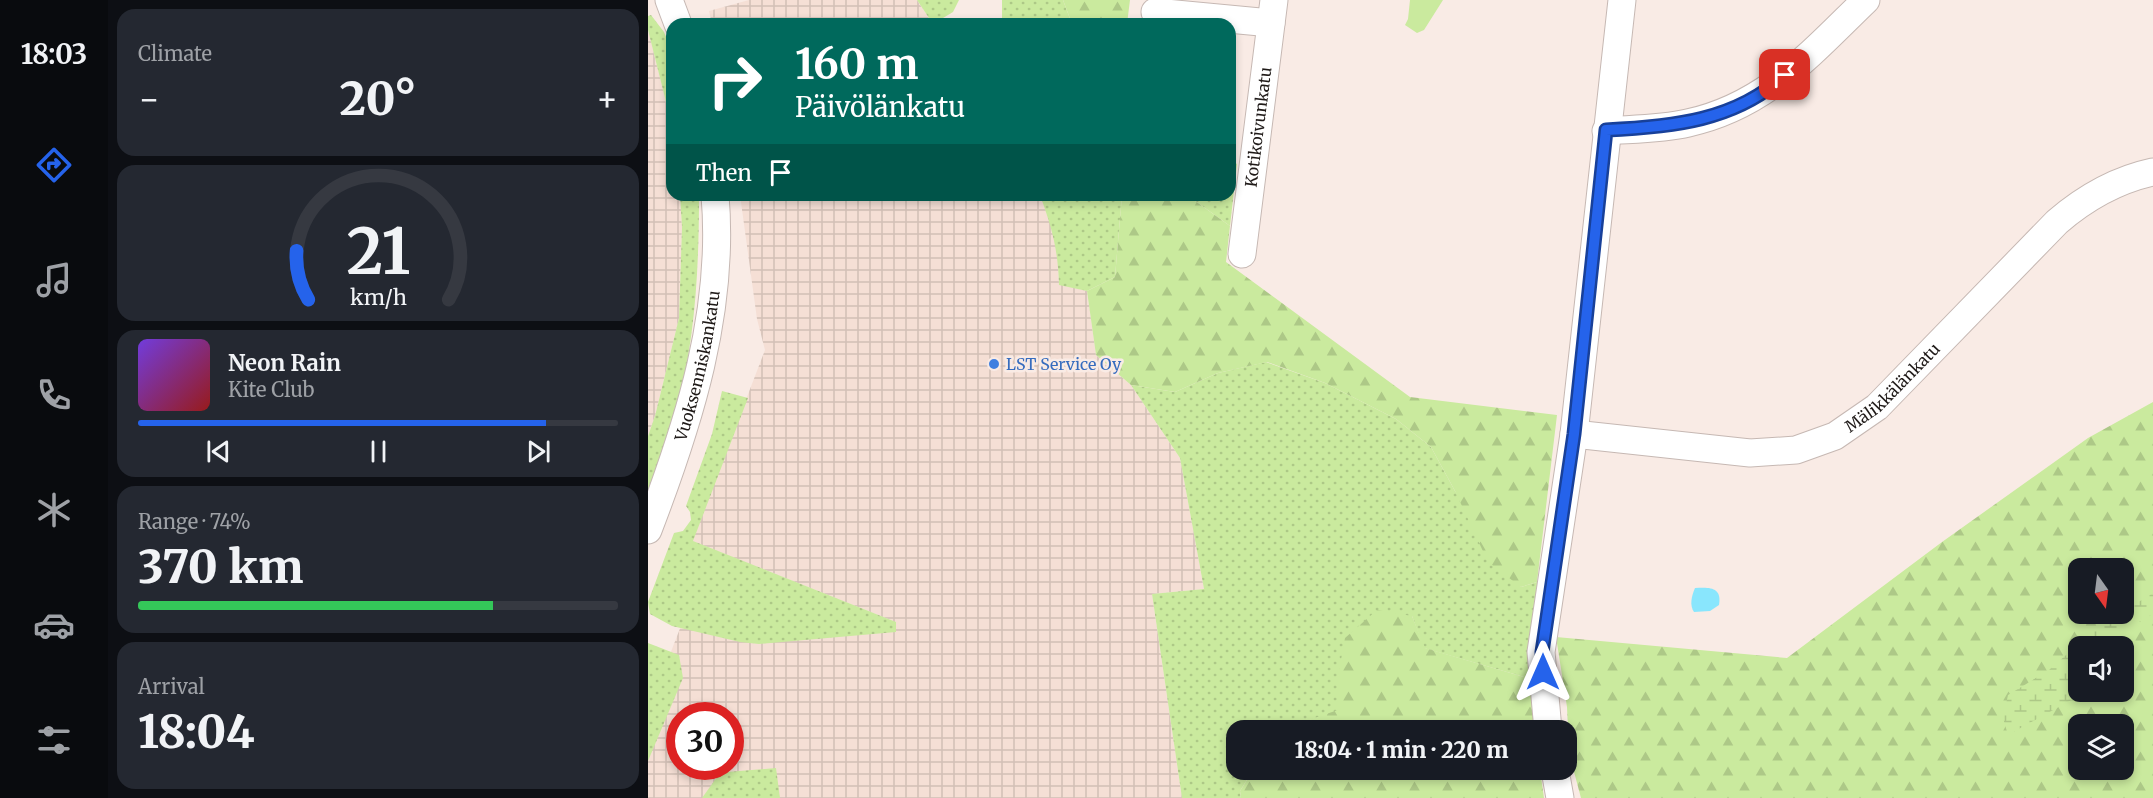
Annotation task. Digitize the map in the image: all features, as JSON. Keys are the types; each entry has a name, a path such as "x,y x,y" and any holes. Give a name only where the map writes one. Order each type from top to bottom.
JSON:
{"street":[{"path":"669,0 676,18"},
{"path":"1547,720 1542,652 1574,434 1622,0"},
{"path":"1606,130 1664,127 1687,123 1728,111 1747,102 1763,93 1797,66 1866,0"},
{"path":"1155,12 1272,12"},
{"name":"Kotikoivunkatu","path":"1242,254 1272,12"},
{"name":"Mälikkälänkatu","path":"1574,434 1750,453 1796,450 1835,436 1877,407 2057,222 2092,195 2135,176 2153,172"},
{"name":"Vuoksenniskankatu","path":"648,530 675,458 707,336 714,297 715,201"},
{"path":"1557,780 1560,798"}],"shaded area":[{"path":"749,0 917,0 929,18 711,18 709,11"},
{"path":"648,30 666,102 666,201 680,201 682,227 679,318 648,436"},
{"path":"741,201 1042,201 1054,232 1059,284 1087,291 1096,355 1131,385 1180,458 1204,589 1152,594 1182,798 648,798 648,711 691,600 893,621 692,541 765,350 757,319"}],"green space":[{"path":"917,0 959,0 953,12 943,18 929,18"},
{"path":"1002,0 1063,0 1070,18 1002,18"},
{"path":"1063,0 1130,0 1128,18 1070,18"},
{"path":"1410,0 1443,0 1424,30 1417,33 1405,25"},
{"path":"651,15 666,37 666,102 648,30 648,16"},
{"path":"680,201 699,201 694,307 687,362 675,418 648,496 648,436 679,318 682,227"},
{"path":"1042,201 1121,201 1115,277 1087,291 1059,285 1054,239"},
{"path":"1121,201 1195,201 1230,226 1226,262 1410,397 1557,415 1537,582 1521,587 1488,562 1455,491 1431,447 1396,419 1325,383 1267,362 1218,373 1175,392 1131,385 1096,355 1087,291 1115,277"},
{"path":"1195,201 1233,201 1230,226"},
{"path":"1266,362 1325,383 1396,419 1431,447 1455,491 1521,587 1537,582 1535,680 1424,648 1412,616 1338,676 1338,711 1310,720 1226,720 1226,780 1247,780 1240,791 1241,798 1182,798 1152,594 1204,589 1180,458 1131,385 1175,392 1218,373"},
{"path":"722,391 748,398 693,541 896,622 896,632 759,644 740,642 672,626 650,614 648,602 674,533 683,531 691,520 686,506 712,434"},
{"path":"2153,402 2153,798 1581,798 1576,780 1577,720 1568,720 1556,637 1787,658 1942,542 2088,438"},
{"path":"2153,593 2153,614 2115,636 2088,636 2103,624 2134,624 2134,605"},
{"path":"1377,610 1412,616 1425,648 1535,680 1536,720 1308,720 1338,710 1338,676 1345,638"},
{"path":"648,643 679,655 683,678 673,702 666,702 666,718 648,761"},
{"path":"2068,653 2068,702 2008,735 2003,718 2008,695 2049,670"},
{"path":"776,768 780,798 702,798 715,780 744,780 744,771"},
{"path":"1247,780 1541,780 1544,798 1241,798 1240,791"}],"water":[{"path":"1695,588 1710,588 1717,591 1719,605 1710,611 1694,612 1691,603"}],"place":[{"name":"LST Service Oy","path":"994,364"}],"route":[{"path":"1543,672 1542,652 1574,434 1606,130 1664,127 1707,118 1747,102 1763,93 1785,75"}]}
